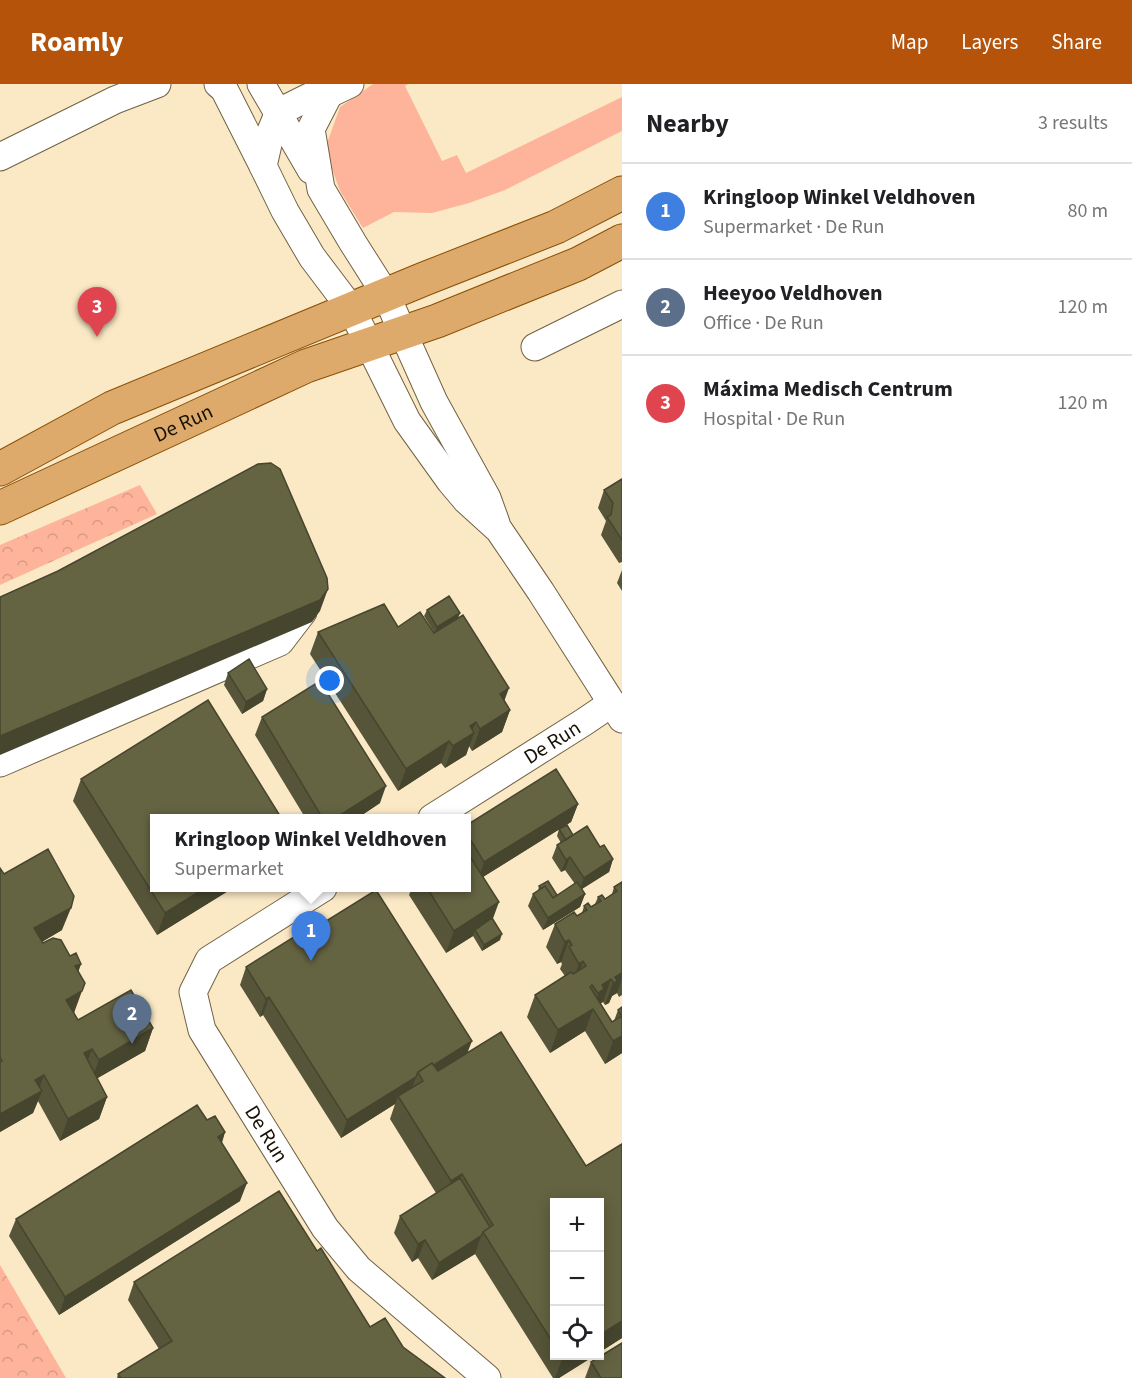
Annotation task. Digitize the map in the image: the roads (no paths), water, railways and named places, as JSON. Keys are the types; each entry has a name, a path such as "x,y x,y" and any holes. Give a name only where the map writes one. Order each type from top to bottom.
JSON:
{"main road":[{"name":"De Run","path":"0,469 112,408 556,227 622,194"},
{"name":"De Run","path":"0,508 287,374 437,321 578,264 622,241"}],"street":[{"path":"43,136 117,84"},
{"path":"0,157 115,100 157,84"},
{"name":"De Run","path":"218,84 224,89 285,211 312,257 352,310 407,421 455,488 499,530"},
{"path":"261,84 321,189"},
{"name":"De Run","path":"279,112 309,97 339,89"},
{"name":"De Run","path":"339,89 311,129 321,189 352,243 386,295 434,402 487,498 499,530 617,711 441,814"},
{"path":"263,166 271,131 279,112"},
{"path":"535,346 622,304"},
{"path":"0,763 280,642 303,612"},
{"name":"De Run","path":"317,892 209,960 193,992 202,1030 325,1228 359,1269 487,1378"}],"place":[{"name":"Máxima Medisch Centrum","path":"97,337"},
{"name":"Kringloop Winkel Veldhoven","path":"311,961"},
{"name":"Heeyoo Veldhoven","path":"132,1044"}]}
